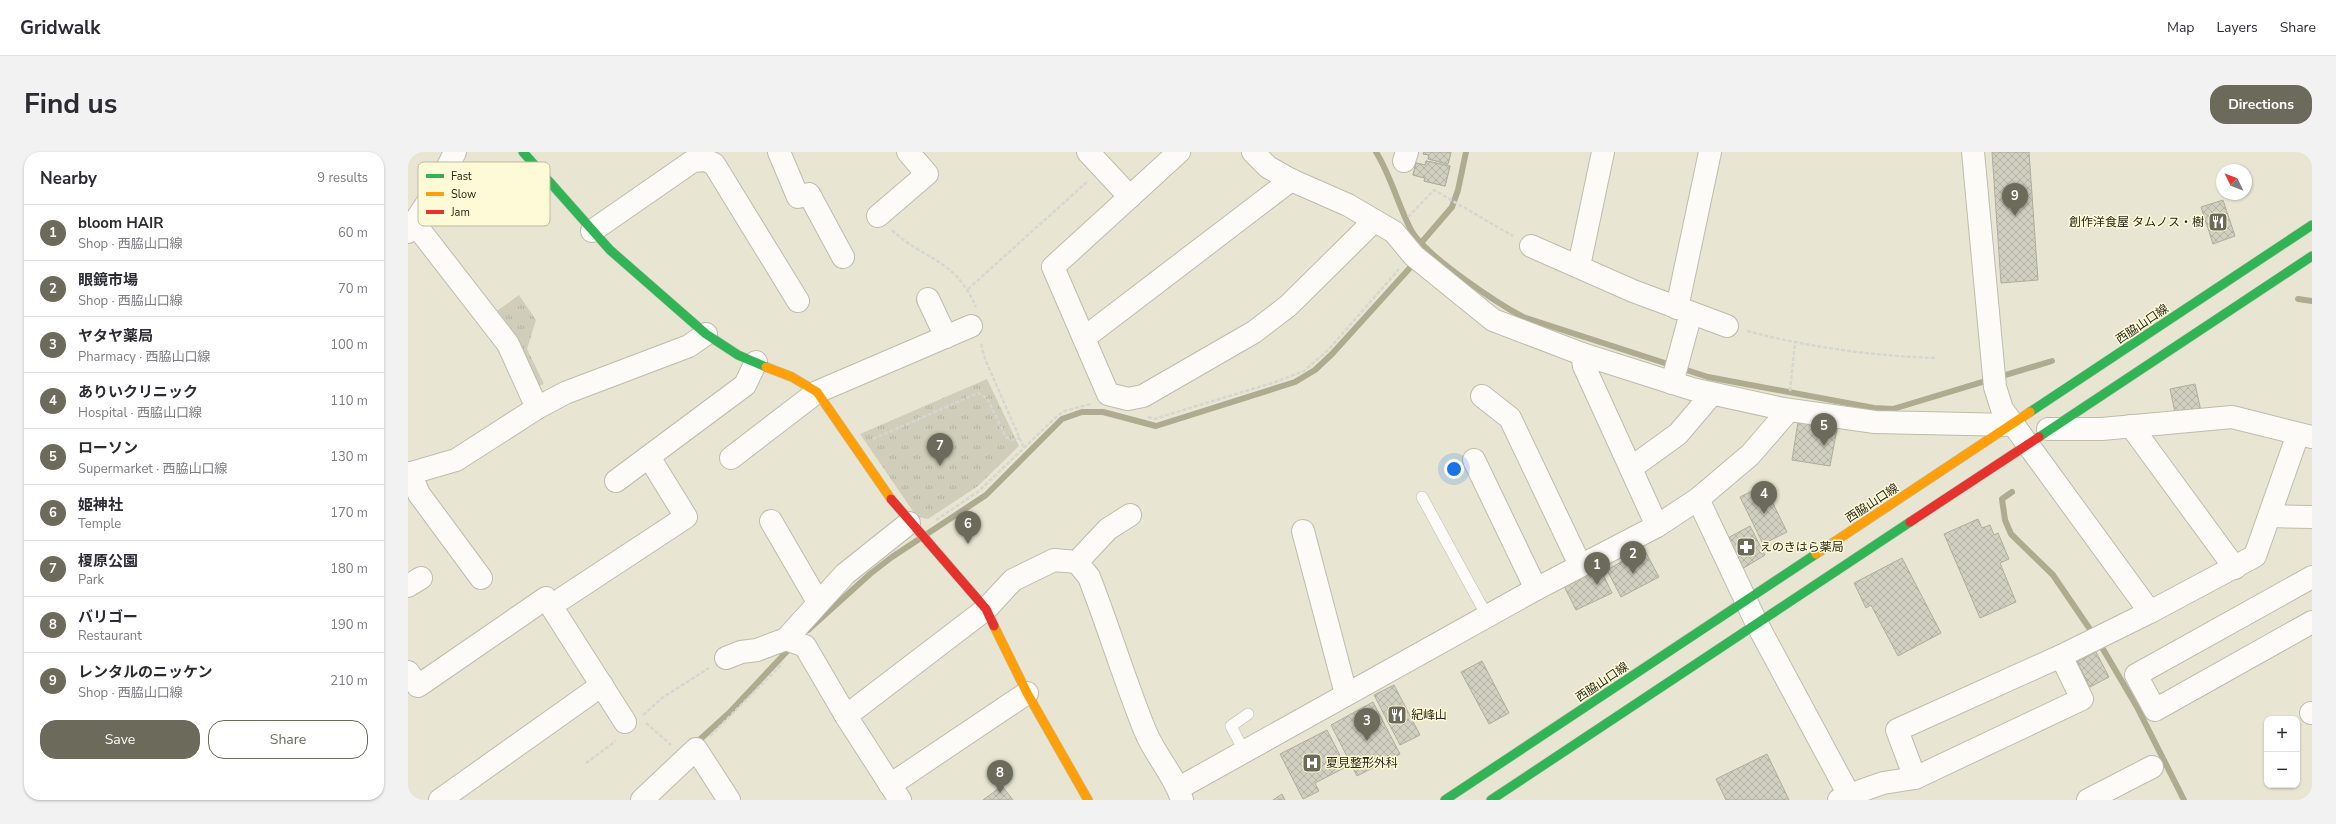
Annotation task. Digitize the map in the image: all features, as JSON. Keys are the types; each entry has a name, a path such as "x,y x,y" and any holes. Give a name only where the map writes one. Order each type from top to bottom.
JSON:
{"street":[{"path":"450,162 455,152"},
{"path":"522,152 531,162"},
{"path":"779,152 798,197 809,194 843,257"},
{"path":"878,216 927,174 908,152"},
{"path":"1179,152 1053,267 1108,394 1128,399 1143,396 1265,324 1288,306 1374,221"},
{"path":"1253,152 1268,167 1291,180 1348,205 1394,232 1418,260 1493,320 1582,354 1672,383 1712,394 1781,409 1875,422 2013,425"},
{"path":"1579,266 1603,152"},
{"path":"1672,383 1680,354 1684,310 1710,152"},
{"path":"1973,152 1994,380 2002,409 2150,612"},
{"path":"592,231 693,161 705,160 714,164 798,301"},
{"path":"1095,160 1130,197"},
{"path":"1084,338 1291,180"},
{"path":"550,184 610,250 706,334 738,355 792,377 817,392 918,533 986,609 1027,693 1088,800"},
{"path":"418,218 411,228 508,344 537,408"},
{"name":"西脇山口線","path":"1445,800 2013,425 2312,224"},
{"path":"1531,246 1684,310 1727,326"},
{"path":"1490,800 1757,624 2048,429 2312,256"},
{"path":"928,299 946,337"},
{"path":"731,458 817,392 971,326"},
{"path":"481,578 419,494 409,474 456,460 537,408 565,393 689,346 706,334"},
{"path":"1582,354 1584,366 1654,520"},
{"path":"616,481 744,385 756,362"},
{"path":"1631,468 1678,434 1712,394"},
{"path":"1482,396 1510,418 1577,559"},
{"path":"846,716 986,609 1013,580 1054,560 1077,562 1089,577 1146,733 1161,762 1181,794 1241,745 1422,645 1483,609 1577,559 1698,499 1750,455 1781,409"},
{"path":"1915,778 1897,730 2061,656 2150,612 2255,556 2270,516 2305,435 2232,417 2102,429 2048,429"},
{"path":"2131,426 2235,568"},
{"path":"563,598 686,517 649,457"},
{"path":"1474,460 1533,583"},
{"path":"1698,499 1757,624 1844,798 1884,783 1915,778 2082,698 2061,656"},
{"path":"1077,562 1108,529 1130,515"},
{"path":"2270,516 2312,517"},
{"path":"771,521 818,602"},
{"path":"1303,531 1344,687"},
{"path":"794,642 818,602 845,574 918,533"},
{"path":"2312,577 2136,674 2155,710 2312,622"},
{"path":"408,672 418,686 546,598 602,685 621,731"},
{"path":"726,658 741,652 794,642 806,646 846,716 895,792 1027,693"},
{"path":"440,800 602,685"},
{"path":"642,800 696,749 729,800"},
{"path":"2088,800 2152,767"}],"lane":[{"path":"1422,497 1483,609"},
{"path":"1241,745 1231,726 1248,714"}],"path":[{"path":"968,289 1095,160"},
{"path":"1411,214 1434,190 1531,246"},
{"path":"1727,326 1795,343 1909,357 1936,358"},
{"path":"1790,387 1795,343"},
{"path":"867,442 978,393 987,398 1006,437 1011,440 1020,438"},
{"path":"696,749 738,710 794,642"},
{"path":"672,747 640,718 662,698 726,658"},
{"path":"586,763 621,731"}],"green space":[{"path":"519,295 536,320 527,349 544,384 536,387 494,313"},
{"path":"987,379 1019,446 978,486 928,519 917,517 860,434"}],"building":[{"path":"1424,152 1451,152 1448,164 1428,159 1429,155 1423,154"},
{"path":"1424,152 1451,152 1448,164 1428,159 1429,155 1423,154"},
{"path":"1992,152 2029,152 2038,280 2001,283"},
{"path":"1426,161 1450,166 1445,186 1424,181 1425,178 1413,175 1416,163 1425,165"},
{"path":"1426,161 1450,166 1445,186 1424,181 1425,178 1413,175 1416,163 1425,165"},
{"path":"2223,200 2235,236 2213,244 2201,207"},
{"path":"2195,384 2201,411 2176,417 2170,389"},
{"path":"1798,422 1837,429 1830,466 1792,460"},
{"path":"1764,485 1787,532 1763,544 1740,497"},
{"path":"1978,519 1982,528 1990,525 1994,535 1998,533 2009,559 2000,563 2016,602 1980,618 1944,534"},
{"path":"1750,526 1765,555 1742,569 1726,539"},
{"path":"1644,549 1659,577 1621,597 1607,570"},
{"path":"1902,558 1941,633 1898,656 1871,605 1866,608 1854,583"},
{"path":"1599,566 1612,593 1576,610 1563,584"},
{"path":"2096,652 2109,677 2090,687 2077,662"},
{"path":"1482,661 1509,713 1489,724 1461,672"},
{"name":"紀峰山","path":"1394,685 1420,735 1400,745 1374,695"},
{"path":"1373,702 1400,754 1357,776 1331,725"},
{"path":"1327,730 1346,767 1315,783 1319,791 1303,799 1280,754"},
{"path":"1767,754 1789,800 1726,800 1716,779"},
{"path":"1002,786 1013,800 983,800"},
{"path":"1282,794 1285,800 1273,800"}],"waterway":[{"path":"1376,152 1386,171 1411,230 1418,240 1430,252 1462,278 1523,317 1708,377 1874,408 1893,409 2052,361"},
{"path":"1421,243 1452,207 1458,190 1466,152"},
{"path":"808,630 870,574 892,557 986,495 1062,419 1082,412 1103,412 1156,426 1295,382 1315,370 1332,354 1427,249"},
{"path":"2298,299 2312,301"},
{"path":"2012,492 2002,499 2005,520 2011,534 2053,575 2100,644 2137,707 2184,800"},
{"path":"695,744 729,713 793,645"}],"traffic: fast":[{"path":"523,152 532,162"},
{"path":"550,182 610,250 706,334 738,355 766,367"},
{"path":"2030,412 2312,225"},
{"path":"2039,437 2312,256"},
{"path":"1491,800 1910,522"},
{"path":"1445,800 1816,554"}],"traffic: slow":[{"path":"766,367 792,377 817,392 891,499"},
{"path":"1816,554 2030,412"},
{"path":"994,626 1027,693 1088,800"}],"traffic: jam":[{"path":"1910,522 2039,437"},
{"path":"891,499 986,609 994,626"}],"place":[{"name":"レンタルのニッケン","path":"2015,216"},
{"name":"創作洋食屋 タムノス・樹","path":"2218,222"},
{"name":"ローソン","path":"1824,446"},
{"name":"榎原公園","path":"940,466"},
{"name":"ありいクリニック","path":"1764,514"},
{"name":"姫神社","path":"968,544"},
{"name":"えのきはら薬局","path":"1746,547"},
{"name":"眼鏡市場","path":"1633,574"},
{"name":"bloom HAIR","path":"1597,585"},
{"name":"紀峰山","path":"1397,715"},
{"name":"ヤタヤ薬局","path":"1367,741"},
{"name":"夏見整形外科","path":"1312,763"},
{"name":"バリゴー","path":"1000,793"}]}
